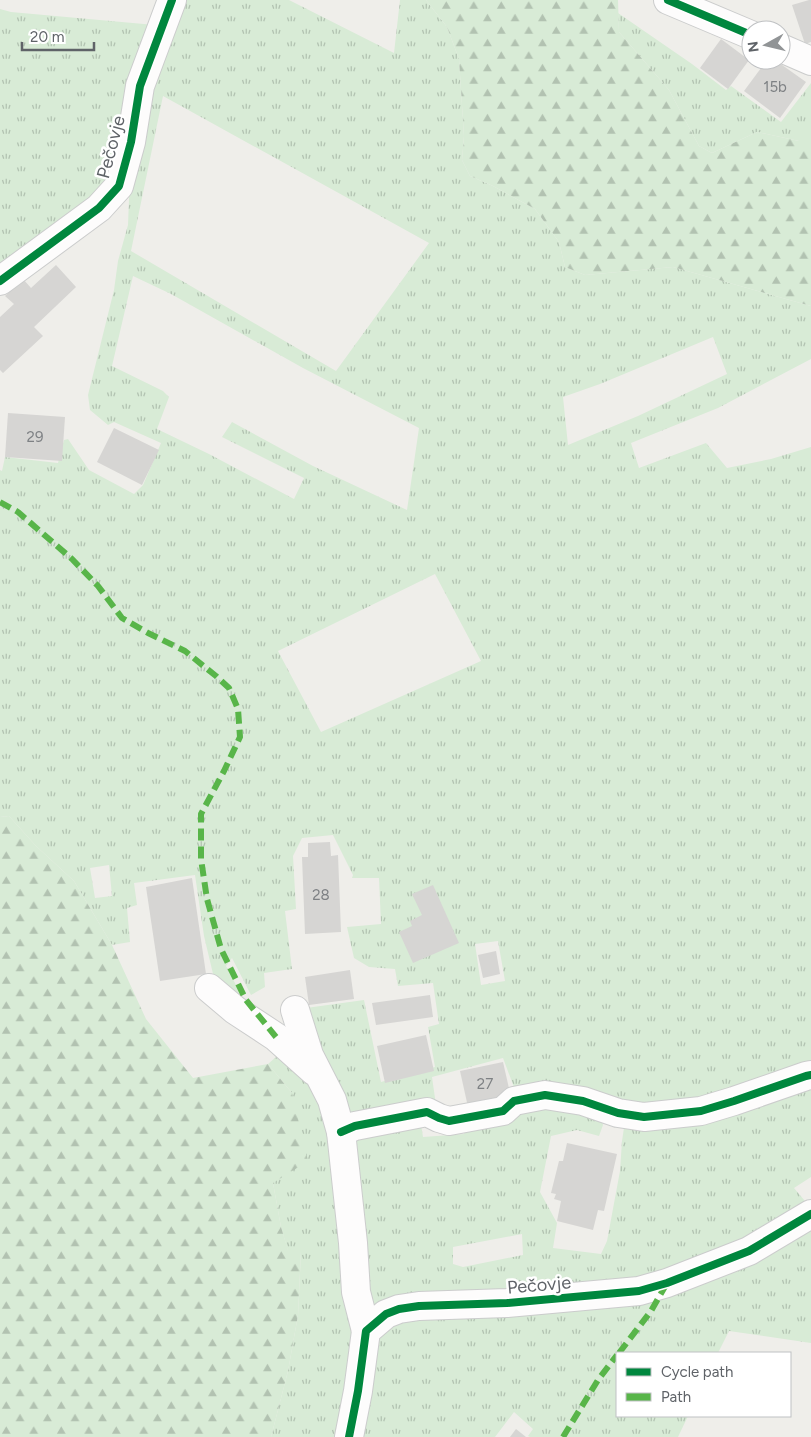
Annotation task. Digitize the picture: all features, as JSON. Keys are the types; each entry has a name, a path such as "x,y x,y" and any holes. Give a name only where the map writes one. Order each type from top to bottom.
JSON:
{"street":[{"name":"Pečovje","path":"0,281 99,208 119,186 131,142 140,86 172,0"},
{"path":"668,0 741,31"},
{"path":"791,52 811,61"},
{"path":"209,988 235,1010 276,1037 319,1075"},
{"path":"295,1010 309,1055 332,1100 341,1132 353,1243 356,1292 366,1331 358,1391 349,1437"},
{"path":"341,1132 355,1126 427,1112 449,1121 503,1111 514,1100 545,1095 583,1102 618,1113 644,1117 701,1111 811,1075"},
{"name":"Pečovje","path":"366,1331 386,1314 399,1309 419,1306 507,1303 640,1291 667,1283 749,1251 811,1214"}],"green space":[{"path":"178,0 289,0 394,53 400,0 426,0 447,27 459,59 464,136 462,160 470,176 535,209 559,242 565,267 585,275 673,267 811,306 811,359 718,408 631,443 639,468 706,443 727,468 771,459 811,447 811,1071 678,1109 515,1090 503,1058 432,1077 436,1105 347,1122 306,1008 364,1000 381,1082 435,1067 428,1027 439,1024 433,983 398,986 395,969 369,967 354,958 347,927 381,924 379,878 352,878 353,875 333,835 302,838 293,856 296,909 285,911 292,969 264,973 265,987 251,995 232,958 226,966 246,1004 214,978 204,936 195,875 134,883 137,905 127,908 130,942 112,945 74,881 36,846 9,816 0,817 0,470 2,471 5,457 58,463 64,440 68,439 89,470 134,494 143,485 161,443 114,422 108,425 90,410 88,395 128,225 130,173","holes":["163,96 429,243 336,371 131,251","133,276 171,294 303,368 419,428 407,510 313,466 232,422 222,437 304,478 294,499 157,429 169,397 163,391 112,366","713,337 727,374 638,416 568,445 563,397 600,384","435,574 481,661 321,732 278,651","109,865 112,896 95,898 90,868","498,941 505,981 481,985 475,944"]},
{"path":"426,0 618,0 619,32 669,90 699,146 712,153 757,132 799,141 811,141 811,306 673,267 585,275 565,267 559,242 535,209 470,176 462,160 464,136 459,59 447,27"},
{"path":"0,9 11,12 155,25 112,180 0,268"},
{"path":"618,13 726,90 731,86 781,122 811,83 811,141 799,141 757,132 712,153 699,146 669,90 619,32"},
{"path":"9,816 36,846 74,881 112,945 146,1019 193,1078 268,1064 292,1093 308,1161 273,1183 281,1227 288,1250 301,1251 298,1315 288,1371 271,1437 0,1437 0,817"},
{"path":"284,1050 322,1098 356,1330 344,1437 271,1437 288,1371 298,1315 301,1252 288,1251 281,1227 273,1183 292,1093 268,1064"},
{"path":"811,1082 811,1177 794,1188 810,1207 780,1225 651,1277 384,1304 372,1307 361,1295 352,1152 356,1139 420,1118 423,1137 464,1134 470,1120 515,1104 600,1115 603,1125 599,1136 577,1130 551,1136 540,1192 557,1223 553,1248 601,1254 607,1241 620,1171 625,1121","holes":["522,1234 523,1255 463,1267 453,1264 453,1247"]},
{"path":"811,1223 811,1343 729,1331 718,1352 616,1352 616,1417 688,1417 678,1437 530,1437 528,1436 533,1429 514,1412 495,1437 357,1437 371,1342 400,1314 656,1295"}],"building":[{"path":"811,0 811,42 805,44 792,5"},
{"path":"721,39 741,54 742,70 728,89 700,68"},
{"path":"760,70 789,70 806,82 780,118 744,91"},
{"path":"56,265 76,287 34,327 43,336 3,373 0,370 0,317 14,304 5,296 23,279 31,288"},
{"path":"8,413 65,417 62,461 5,457"},
{"path":"114,428 159,450 142,485 97,462"},
{"path":"330,842 331,856 338,855 341,932 305,934 302,857 308,857 308,843"},
{"path":"192,878 206,974 160,981 146,887"},
{"path":"433,885 459,943 413,963 399,932 412,926 410,921 422,915 412,894"},
{"path":"496,951 500,974 483,978 478,955"},
{"path":"350,970 354,999 309,1005 305,977"},
{"path":"430,995 433,1017 376,1025 372,1003"},
{"path":"426,1035 434,1071 385,1083 377,1046"},
{"path":"503,1062 511,1097 468,1107 460,1071"},
{"path":"567,1143 617,1154 604,1211 598,1210 593,1230 557,1221 561,1201 554,1199 556,1194 551,1193 559,1161 563,1161"},
{"path":"516,1429 526,1437 510,1437"}],"marked path":[{"path":"0,502 18,512 72,559 98,586 122,618 185,651 229,688 238,709 240,737 201,814 201,859 207,899 221,949 246,1000 276,1037"},
{"path":"620,1352 651,1311 667,1283"},
{"path":"563,1437 598,1380 616,1356"}],"cycle path":[{"path":"0,281 99,208 119,186 131,142 140,86 172,0"},
{"path":"668,0 741,31"},
{"path":"341,1132 355,1126 427,1112 449,1121 503,1111 514,1101 545,1095 583,1101 618,1113 644,1117 701,1111 811,1075"},
{"path":"349,1437 358,1391 366,1331 386,1314 399,1309 419,1306 507,1303 639,1291 667,1283 749,1251 811,1214"}]}
